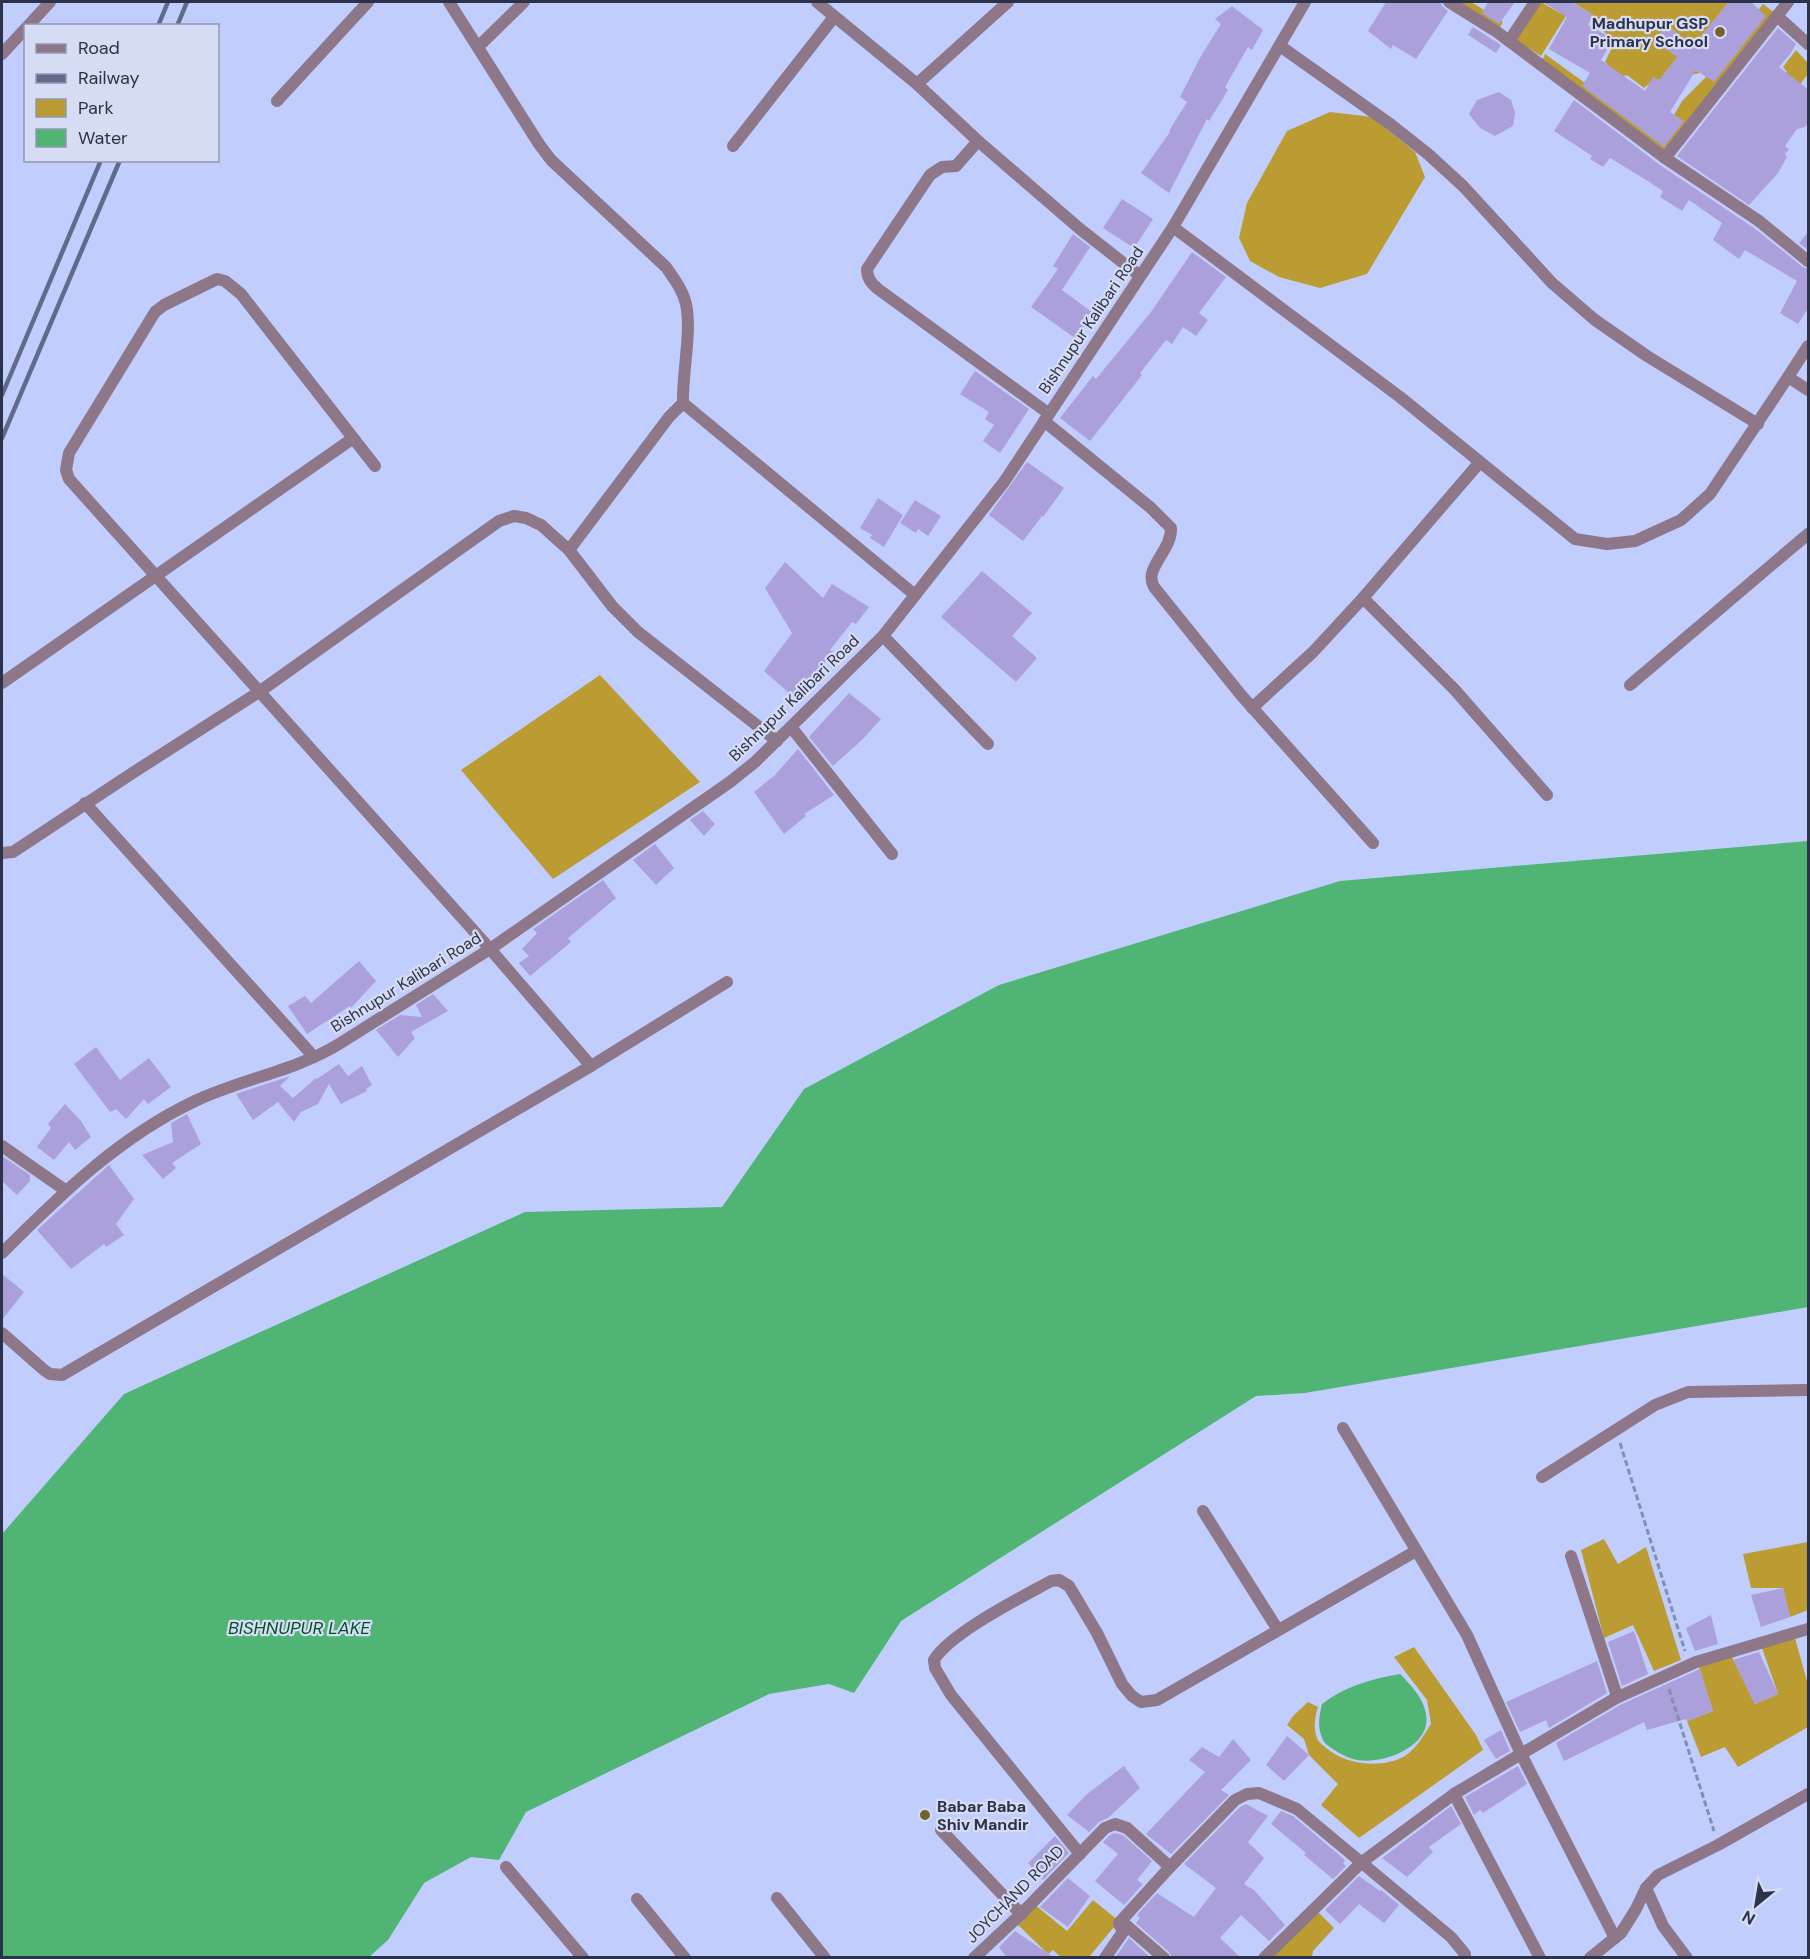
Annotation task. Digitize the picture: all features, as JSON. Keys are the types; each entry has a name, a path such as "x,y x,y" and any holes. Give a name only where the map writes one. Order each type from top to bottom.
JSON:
{"street":[{"path":"30,24 50,2"},
{"path":"277,101 368,2"},
{"path":"449,2 526,125 551,160 666,267 681,289 687,306 683,403 915,595"},
{"path":"478,48 524,2"},
{"path":"817,2 917,84 978,141 1080,229 1140,276"},
{"path":"917,84 1008,2"},
{"name":"Bishnupur Kalibari Road","path":"2,1253 65,1190 139,1132 213,1093 314,1057 339,1044 490,949 721,789 777,741 883,636 1004,482 1173,227 1305,2"},
{"path":"1449,2 1509,40 1665,158 1759,220 1809,261"},
{"path":"1509,40 1535,2"},
{"path":"1665,158 1788,2"},
{"path":"733,146 834,16"},
{"path":"1777,16 1809,44"},
{"path":"2,54 24,30"},
{"path":"1280,46 1390,124 1428,154 1463,186 1552,283 1595,320 1655,362 1758,424"},
{"path":"978,141 956,166 942,167 930,175 867,269 867,275 878,289 1046,417 1171,528 1170,542 1157,560 1152,583 1252,708 1373,843"},
{"path":"1173,227 1400,397 1575,539 1607,544 1635,541 1681,520 1710,494 1809,346"},
{"path":"375,466 241,294 232,286 217,279 164,305 155,312 69,453 66,470 69,479 490,949 591,1066"},
{"path":"1788,377 1809,390"},
{"path":"569,550 669,417 683,403"},
{"path":"2,682 352,439"},
{"path":"1252,708 1313,652 1363,598 1480,462"},
{"path":"2,853 14,852 85,803 259,692 500,521 514,516 526,518 541,525 569,550 612,606 638,632 777,741"},
{"path":"1630,685 1809,534"},
{"path":"1363,598 1455,690 1547,795"},
{"path":"883,636 988,744"},
{"path":"791,727 892,854"},
{"path":"85,803 314,1057"},
{"path":"2,1333 44,1370 50,1374 62,1375 591,1066 727,982"},
{"path":"2,1146 65,1190"},
{"path":"1542,1477 1655,1405 1688,1392 1809,1390"},
{"path":"1343,1428 1467,1635 1521,1754 1615,1938"},
{"path":"1203,1511 1278,1630"},
{"path":"1080,1854 951,1695 935,1668 934,1660 947,1644 999,1610 1052,1581 1059,1580 1069,1586 1097,1633 1122,1683 1132,1696 1141,1702 1157,1700 1416,1551"},
{"path":"1571,1556 1616,1692 1616,1698"},
{"path":"1264,1958 1362,1862 1454,1794 1616,1698 1689,1664 1809,1629"},
{"path":"1164,1958 1124,1926 1121,1919 1235,1800 1247,1794 1259,1793 1297,1809 1451,1937 1465,1954 1465,1958"},
{"path":"1454,1794 1540,1958"},
{"path":"1593,1957 1615,1938 1628,1922 1646,1888 1666,1870 1718,1845 1809,1794"},
{"name":"JOYCHAND ROAD","path":"980,1956 1105,1828 1115,1824 1127,1828 1170,1867"},
{"path":"941,1830 1021,1914"},
{"path":"506,1867 584,1958"},
{"path":"1646,1888 1663,1926 1687,1958"},
{"path":"777,1898 825,1958"},
{"path":"637,1899 685,1958"},
{"path":"1104,1958 1124,1926"}],"path":[{"path":"1615,1431 1625,1454 1689,1664"},
{"path":"1664,1676 1718,1845"}],"green space":[{"path":"1450,2 1471,2 1503,22 1497,32"},
{"path":"1541,2 1562,14 1569,2 1729,2 1693,46 1667,25 1655,41 1700,73 1664,78 1644,88 1627,75 1620,77 1605,62 1615,41 1597,26 1592,18 1593,15 1574,3 1541,56 1512,38"},
{"path":"1763,4 1775,13 1663,155 1542,61 1545,54 1661,138 1682,101 1705,78"},
{"path":"1796,50 1808,63 1808,74 1788,100 1774,91 1787,72 1783,67"},
{"path":"1330,112 1372,117 1415,152 1425,177 1367,274 1320,288 1279,277 1250,261 1239,238 1247,203 1287,131"},
{"path":"600,675 700,782 553,879 461,770"},
{"path":"1604,1539 1618,1564 1646,1547 1681,1660 1654,1671 1633,1625 1604,1638 1581,1550"},
{"path":"1808,1542 1808,1610 1790,1617 1783,1588 1751,1588 1743,1554"},
{"path":"1795,1638 1808,1685 1808,1727 1738,1767 1725,1747 1701,1757 1687,1721 1713,1711 1699,1667 1731,1655 1755,1704 1778,1694 1762,1648"},
{"path":"1414,1647 1476,1735 1483,1750 1359,1838 1321,1805 1338,1784 1309,1755 1304,1739 1287,1725 1308,1702 1318,1707 1315,1726 1319,1742 1334,1754 1354,1761 1375,1764 1386,1763 1405,1756 1416,1746 1431,1724 1427,1700 1394,1657"},
{"path":"1029,1900 1067,1931 1093,1900 1119,1921 1089,1957 1062,1958 1053,1950 1048,1954 1012,1919"},
{"path":"1316,1910 1334,1928 1313,1951 1312,1957 1270,1958"}],"water":[{"name":"BISHNUPUR LAKE","path":"1808,841 1808,1307 1305,1393 1256,1396 901,1621 854,1693 829,1684 769,1694 526,1812 499,1860 471,1857 424,1883 388,1940 369,1957 2,1957 2,1534 124,1394 525,1212 722,1207 804,1089 999,985 1340,881"},
{"path":"1400,1674 1419,1696 1427,1718 1422,1734 1416,1742 1407,1749 1385,1758 1363,1761 1345,1756 1325,1743 1319,1726 1322,1704 1340,1692 1359,1684"}],"building":[{"path":"1386,2 1441,2 1448,11 1416,59 1393,45 1391,49 1368,31"},
{"path":"1488,2 1515,2 1499,24 1482,13"},
{"path":"1543,2 1571,2 1593,15 1588,25 1613,39 1601,60 1645,91 1653,77 1659,80 1677,57 1655,41 1667,25 1693,46 1729,2 1751,2 1766,16 1714,82 1696,70 1670,112 1684,121 1664,147 1582,86 1590,73 1549,49 1567,17"},
{"path":"1232,6 1263,30 1252,50 1248,47 1225,87 1228,90 1209,121 1207,119 1169,193 1141,173 1170,132 1187,102 1180,97 1221,24 1215,19"},
{"path":"1473,27 1501,45 1496,53 1468,35"},
{"path":"1778,28 1796,44 1779,67 1809,90 1809,122 1805,127 1797,129 1785,146 1789,149 1785,154 1787,157 1778,173 1749,205 1677,156"},
{"path":"1499,92 1511,100 1515,113 1513,126 1495,136 1480,128 1469,114 1477,100"},
{"path":"1574,100 1660,165 1754,228 1803,267 1809,269 1809,307 1798,324 1780,313 1797,281 1745,250 1739,259 1713,240 1722,223 1689,200 1682,211 1660,197 1663,191 1648,181 1610,158 1603,167 1590,159 1592,156 1554,131"},
{"path":"1122,199 1153,219 1134,248 1103,228"},
{"path":"1809,231 1809,251 1799,243"},
{"path":"1073,234 1090,247 1062,290 1093,313 1075,338 1031,307 1058,269 1053,266"},
{"path":"1192,252 1226,277 1199,313 1208,320 1196,336 1183,327 1172,344 1166,340 1140,373 1142,375 1090,441 1060,418 1093,376 1096,379 1151,312"},
{"path":"975,371 1029,409 1000,453 983,441 994,425 985,419 989,412 960,394"},
{"path":"1027,462 1064,488 1023,541 989,515"},
{"path":"878,498 903,515 884,547 870,538 872,535 860,528"},
{"path":"915,500 941,516 928,536 918,529 916,533 900,523"},
{"path":"785,562 823,598 832,584 869,607 856,624 852,622 830,650 833,652 796,699 764,671 792,633 765,588"},
{"path":"982,571 1032,613 1012,636 1037,658 1016,682 941,617"},
{"path":"849,693 881,719 833,766 809,737"},
{"path":"798,749 834,795 804,814 806,816 784,834 754,792 775,775"},
{"path":"703,811 715,824 704,836 690,820"},
{"path":"655,844 674,868 656,885 633,860"},
{"path":"603,880 616,898 568,938 571,942 530,976 519,963 529,956 522,949 537,933 533,929"},
{"path":"359,961 376,981 351,1008 350,1006 307,1034 288,1006 305,996 311,1003"},
{"path":"433,994 448,1011 411,1032 415,1038 398,1057 376,1030 400,1015 422,1017 416,1005"},
{"path":"96,1047 120,1080 149,1058 171,1087 148,1104 144,1099 126,1119 116,1109 110,1112 74,1064"},
{"path":"339,1064 348,1076 362,1066 372,1085 366,1089 367,1091 341,1104 329,1084 318,1104 301,1112 294,1122 278,1102 253,1120 236,1094 290,1076 280,1086 293,1098 316,1078"},
{"path":"65,1104 81,1121 91,1137 75,1150 69,1142 54,1160 37,1147 51,1128 48,1124"},
{"path":"187,1114 201,1144 172,1163 176,1168 163,1179 142,1155 173,1142 171,1123"},
{"path":"2,1156 30,1175 30,1181 17,1195 2,1181"},
{"path":"109,1165 134,1199 116,1224 124,1235 106,1247 104,1244 71,1269 37,1230"},
{"path":"2,1274 24,1292 2,1320"},
{"path":"1783,1588 1790,1617 1761,1627 1751,1595"},
{"path":"1711,1615 1718,1644 1695,1651 1686,1628"},
{"path":"1634,1631 1648,1674 1622,1686 1608,1642"},
{"path":"1759,1652 1778,1694 1755,1704 1733,1660"},
{"path":"1597,1661 1607,1693 1549,1728 1546,1720 1520,1732 1506,1702"},
{"path":"1700,1669 1713,1711 1687,1721 1686,1719 1647,1730 1644,1722 1564,1761 1556,1743 1620,1705"},
{"path":"1501,1730 1510,1751 1496,1759 1484,1740"},
{"path":"1287,1736 1309,1755 1284,1781 1266,1765"},
{"path":"1233,1739 1251,1760 1221,1790 1229,1795 1171,1854 1146,1834 1205,1772 1189,1760 1202,1747 1219,1757"},
{"path":"1124,1766 1140,1788 1108,1818 1099,1822 1089,1832 1067,1815 1087,1794"},
{"path":"1518,1766 1527,1784 1483,1813 1480,1810 1474,1815 1465,1797"},
{"path":"1246,1804 1268,1816 1248,1842 1264,1858 1244,1884 1254,1890 1285,1925 1269,1941 1241,1915 1220,1938 1241,1958 1172,1958 1169,1952 1136,1923 1140,1918 1137,1915 1157,1893 1194,1917 1216,1888 1184,1864 1240,1807"},
{"path":"1451,1806 1461,1824 1429,1847 1433,1852 1407,1877 1382,1858"},
{"path":"1281,1811 1293,1816 1345,1860 1343,1863 1346,1866 1333,1879 1271,1824"},
{"path":"1115,1833 1123,1835 1152,1861 1137,1880 1143,1884 1124,1905 1095,1881 1118,1854 1103,1842"},
{"path":"1055,1836 1069,1853 1043,1880 1028,1863"},
{"path":"1359,1876 1399,1905 1384,1923 1359,1904 1340,1924 1325,1910"},
{"path":"1068,1878 1090,1896 1068,1927 1040,1907"},
{"path":"1015,1931 1055,1958 1007,1958 999,1947"},
{"path":"1129,1938 1151,1958 1115,1958"}],"railway":[{"path":"159,24 168,2"},
{"path":"178,24 187,2"},
{"path":"2,395 100,162"},
{"path":"2,438 119,162"}],"place":[{"name":"Madhupur GSP Primary School","path":"1720,32"},
{"name":"Babar Baba Shiv Mandir","path":"925,1815"}]}
